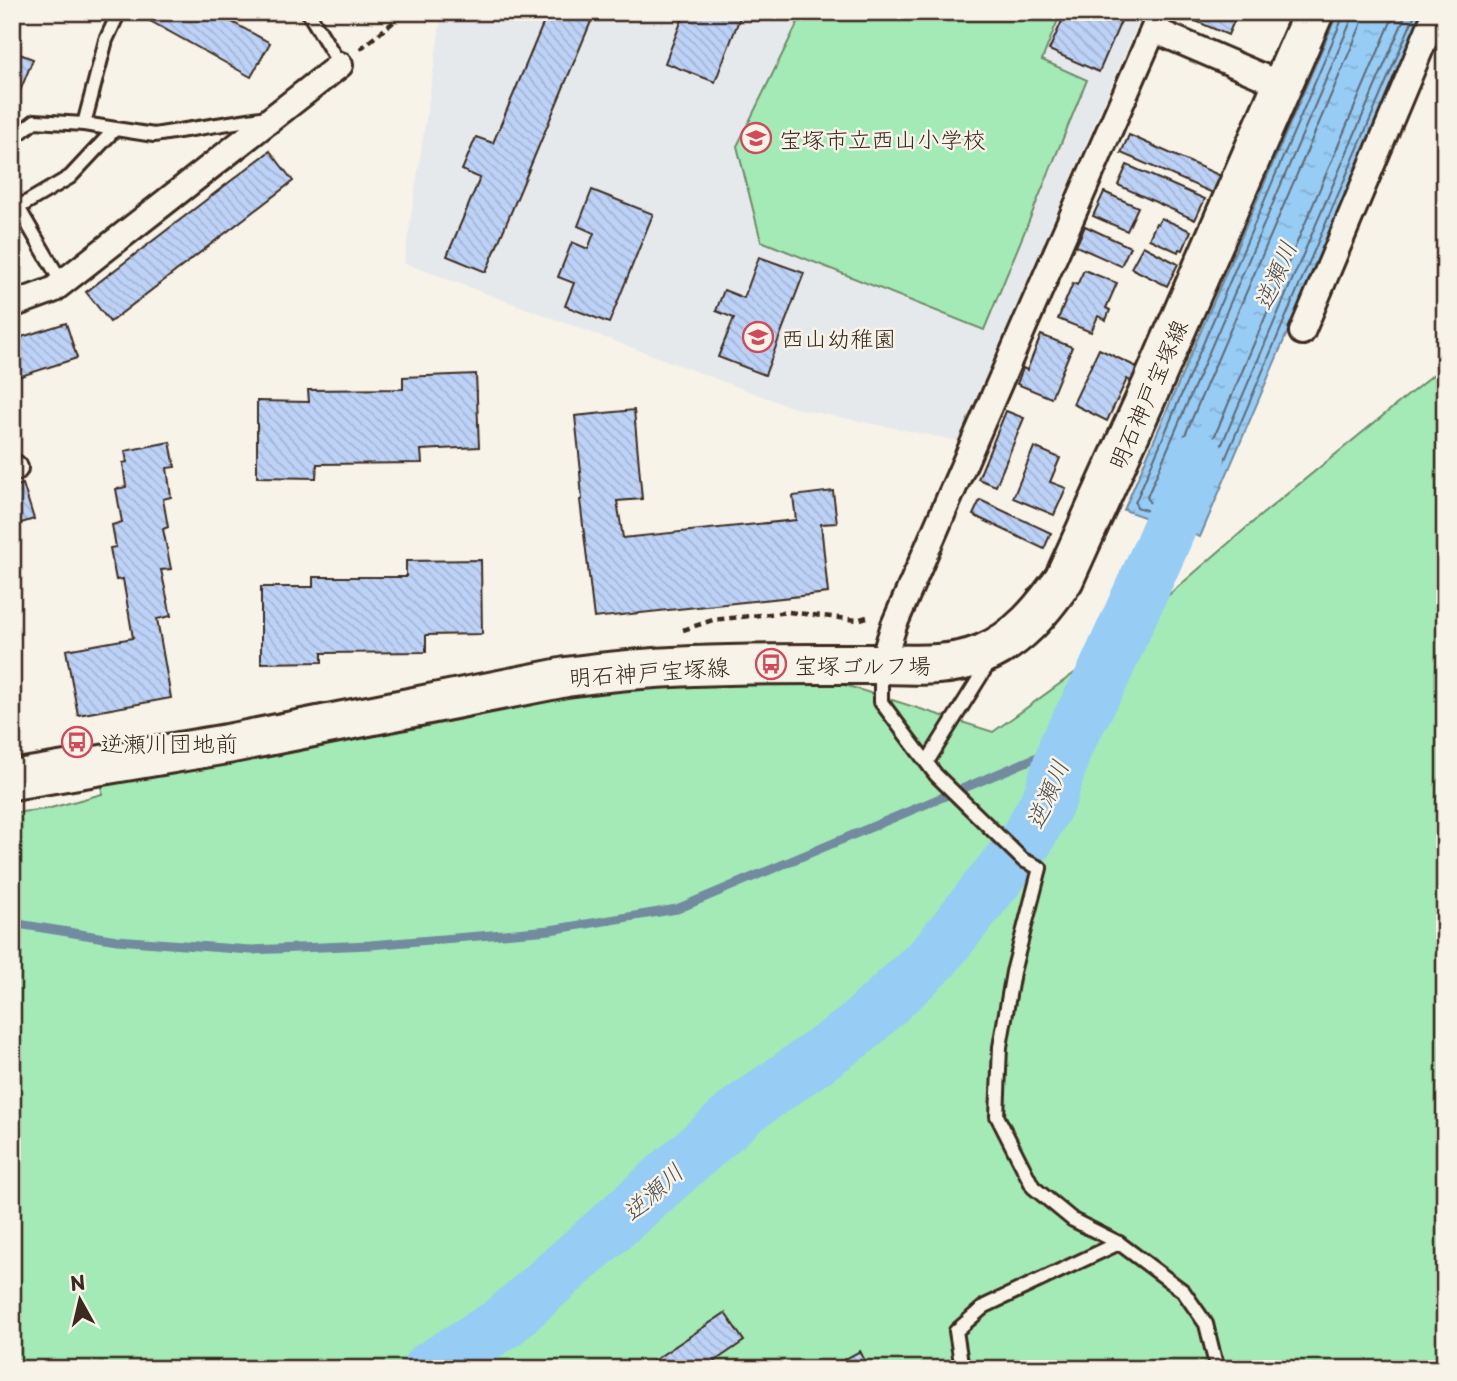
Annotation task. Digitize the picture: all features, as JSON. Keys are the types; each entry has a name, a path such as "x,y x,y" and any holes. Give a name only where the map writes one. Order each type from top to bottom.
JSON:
{"main road":[{"name":"明石神戸宝塚線","path":"12,780 227,744 612,670 706,666 930,666 970,659 999,646 1026,627 1064,579 1151,387 1314,12"}],"street":[{"path":"1302,332 1436,12"},
{"path":"882,664 900,612 1158,21 1282,85"},
{"path":"12,304 53,290 340,65"}],"lane":[{"path":"84,124 106,40 119,12"},
{"path":"308,12 340,65"},
{"path":"21,132 35,121 84,124 154,135 275,115"},
{"path":"62,283 16,202 70,177 115,129"},
{"path":"927,762 999,646"},
{"path":"882,664 881,702 936,775 1023,860 1040,869 1013,972 1000,1047 997,1116 1033,1187 1073,1220 1119,1244 1182,1291 1206,1324 1217,1369"},
{"path":"962,1369 956,1331 985,1306 1119,1244"}],"path":[{"path":"340,65 407,12"},
{"path":"676,632 713,620 788,612 857,620 869,616"}],"shaded area":[{"name":"宝塚市立西山小学校","path":"442,12 1143,12 958,441 794,408 404,263"}],"green space":[{"path":"803,12 1061,12 1042,60 1087,80 984,330 761,241 737,146"},
{"path":"1445,365 1445,1369 12,1369 12,813 47,809 102,794 102,780 551,693 829,680 993,732 1098,656 1260,516"}],"water":[{"path":"1338,12 1424,12 1200,537 1124,510"}],"building":[{"path":"134,12 214,12 270,43 251,77"},
{"path":"548,12 595,12 486,272 447,256 480,178 462,170 476,137 493,143"},
{"path":"669,12 742,12 715,82 665,63 683,17"},
{"path":"1066,12 1125,12 1099,72 1049,50"},
{"path":"1187,12 1238,12 1228,35 1191,19 1193,15"},
{"path":"12,51 33,59 12,111"},
{"path":"1129,135 1221,176 1213,193 1121,153"},
{"path":"270,151 293,181 110,322 86,292"},
{"path":"1127,165 1205,199 1195,220 1118,185"},
{"path":"592,190 653,214 609,323 565,306 574,283 558,277 572,242 588,249 594,233 578,226"},
{"path":"1104,192 1138,207 1127,231 1093,216"},
{"path":"1161,218 1191,231 1183,250 1179,249 1178,252 1149,239"},
{"path":"1085,226 1130,247 1121,266 1076,246"},
{"path":"1143,246 1178,264 1167,286 1131,268"},
{"path":"759,257 804,273 765,375 718,357 734,318 716,311 724,290 744,298"},
{"path":"1084,270 1117,283 1106,308 1110,310 1106,320 1098,316 1091,332 1058,319 1073,283 1077,285"},
{"path":"66,323 77,358 12,379 12,340"},
{"path":"1041,335 1072,347 1051,398 1017,384 1023,368 1027,370"},
{"path":"1099,349 1139,368 1132,382 1127,379 1107,421 1073,404"},
{"path":"476,374 479,447 421,450 422,463 317,464 316,478 257,477 257,401 309,402 308,390 403,389 403,377"},
{"path":"634,410 642,499 617,501 623,538 796,520 793,496 833,491 837,523 821,524 828,593 594,618 580,500 581,472 575,416"},
{"path":"1006,411 1024,418 996,486 978,479"},
{"path":"170,442 175,467 167,468 171,497 163,499 168,527 163,529 171,569 161,570 171,616 157,619 171,698 78,715 66,650 133,638 123,579 116,580 110,548 116,547 112,525 122,522 116,489 126,487 123,463 127,462 125,451"},
{"path":"1034,447 1060,458 1050,482 1066,488 1054,515 1013,498"},
{"path":"23,484 34,519 12,526 12,488"},
{"path":"980,500 1051,533 1044,549 973,515"},
{"path":"481,560 482,634 426,635 426,652 322,653 322,662 261,663 261,587 313,587 313,577 406,577 406,561"},
{"path":"725,1313 744,1341 703,1369 641,1369"},
{"path":"860,1351 869,1369 827,1369"}],"waterway":[{"name":"逆瀬川","path":"429,1369 503,1323 743,1110 856,1030 933,958 1026,841 1050,797 1066,745 1102,678 1198,459"},
{"path":"12,923 117,940 250,950 370,945 550,930 677,909 1066,745"}],"place":[{"name":"宝塚市立西山小学校","path":"756,138"},
{"name":"西山幼稚園","path":"758,337"},
{"name":"宝塚ゴルフ場","path":"771,664"},
{"name":"逆瀬川団地前","path":"77,742"}]}
